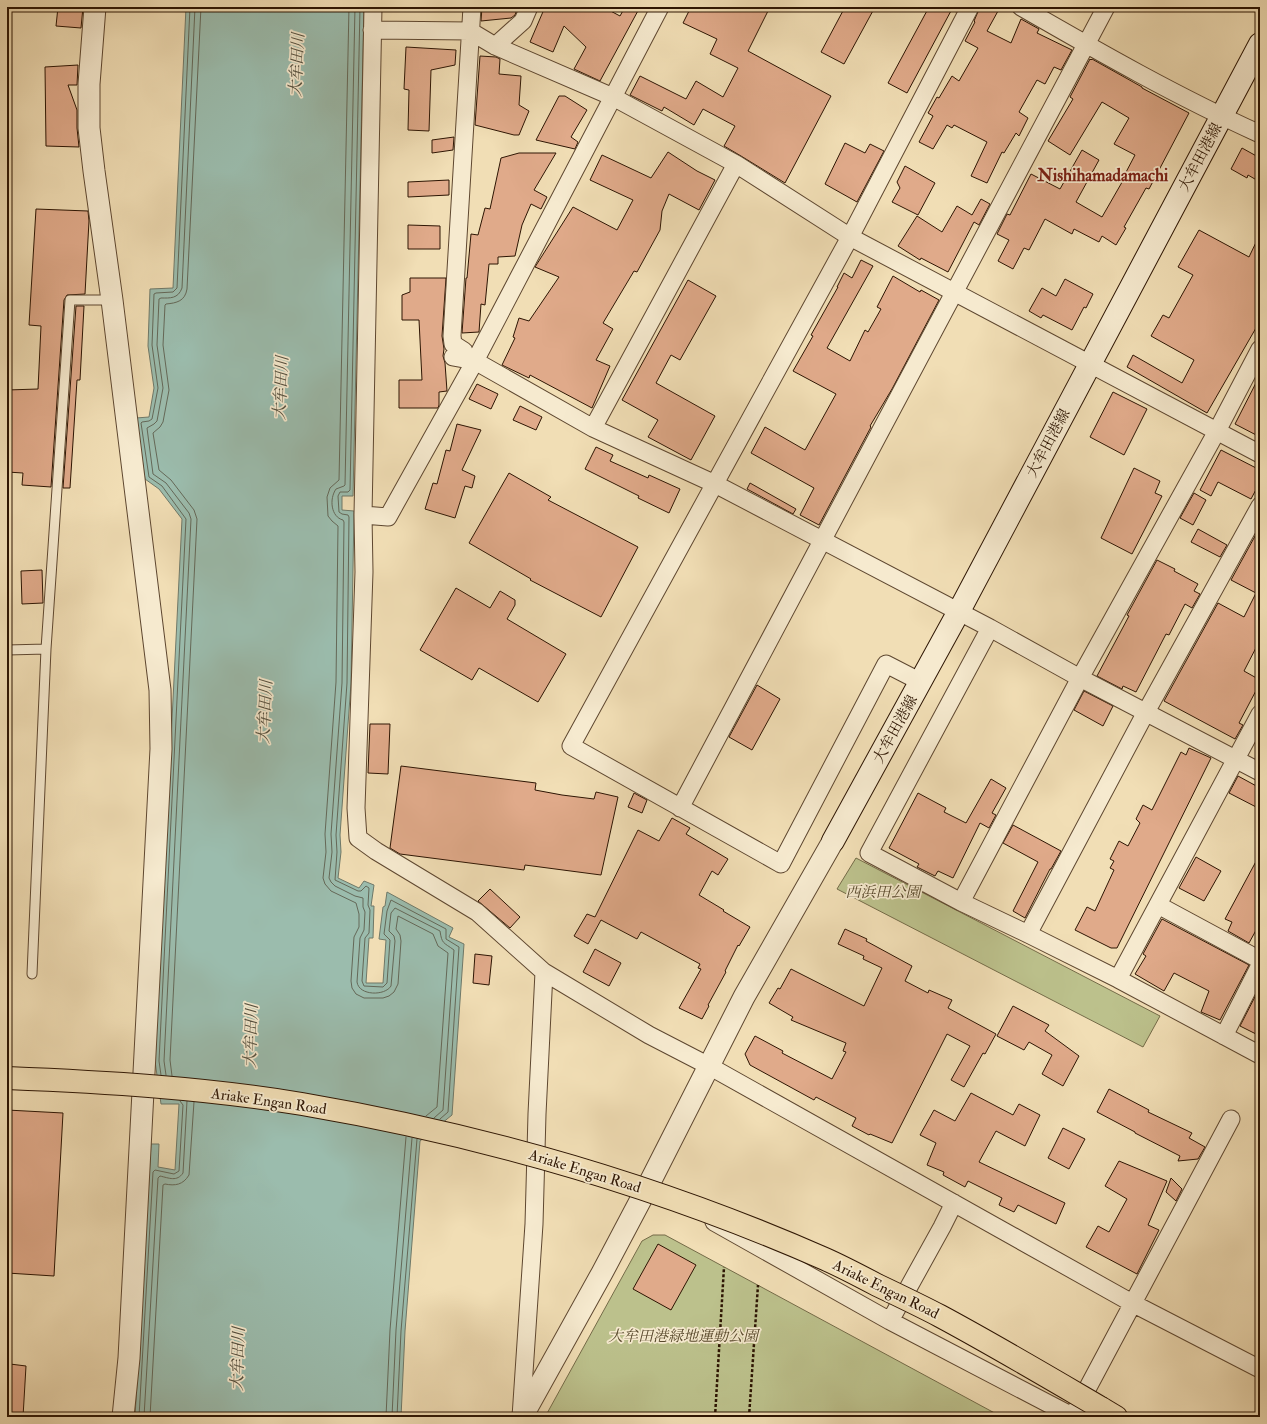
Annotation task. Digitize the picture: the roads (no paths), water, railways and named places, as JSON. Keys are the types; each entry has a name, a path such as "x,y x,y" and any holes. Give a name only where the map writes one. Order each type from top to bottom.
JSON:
{"highway":[{"name":"Ariake Engan Road","path":"7,1078 85,1081 195,1090 300,1104 409,1124 500,1146 617,1179 729,1219 827,1260 941,1317 1109,1413"}],"main road":[{"name":"大牟田港線","path":"833,842 958,612 1260,44"}],"street":[{"path":"95,7 89,84 89,128 112,300 160,690 161,750 129,1358 123,1417"},
{"path":"373,7 363,515 364,572 356,808 358,838 382,855 477,912 544,972 649,1035 710,1066 1132,1303 1260,1369"},
{"path":"472,7 452,336 453,344 464,351 452,357 475,361 593,428 715,484 1260,772"},
{"path":"494,46 523,21 529,7"},
{"path":"363,515 388,517 475,361 660,7"},
{"path":"920,682 886,664 781,864 571,746 850,237 970,7"},
{"path":"1021,7 1086,44 1222,117 1260,134"},
{"path":"680,808 1106,7"},
{"path":"372,30 470,31 494,46 613,97 736,164 850,237 1260,454"},
{"path":"593,428 736,164"},
{"path":"961,902 1080,678 1217,431 1260,348"},
{"path":"1028,934 1146,712 1260,506"},
{"path":"990,628 869,853 961,902 1118,979 1260,1055"},
{"path":"1118,979 1260,714"},
{"path":"522,1417 648,1186 744,997 833,842"},
{"path":"1158,905 1260,960"},
{"path":"1224,1036 1260,965"},
{"path":"522,1417 534,1224 537,1114 544,972"},
{"path":"648,1186 890,1321 1072,1417 1088,1390 1132,1303 1231,1119"},
{"path":"890,1321 954,1203"}],"lane":[{"path":"32,974 46,649 70,300 112,300"},
{"path":"7,650 46,649"}],"water":[{"name":"大牟田川","path":"186,7 364,7 353,496 342,496 342,510 354,511 351,683 340,835 341,852 338,878 359,888 364,881 374,885 371,906 374,906 373,938 369,938 366,983 383,983 386,940 379,939 383,907 385,906 387,892 453,928 449,937 464,944 452,1115 420,1141 405,1331 401,1417 135,1417 151,1144 159,1144 158,1167 175,1170 179,1104 161,1104 155,1061 182,519 159,489 145,479 136,418 149,417 154,388 148,346 150,289 173,288"}],"district":[{"name":"Nishihamadamachi","path":"1103,175"}],"park label":[{"name":"西浜田公園","path":"883,892"},
{"name":"大牟田港緑地運動公園","path":"683,1336"}]}
